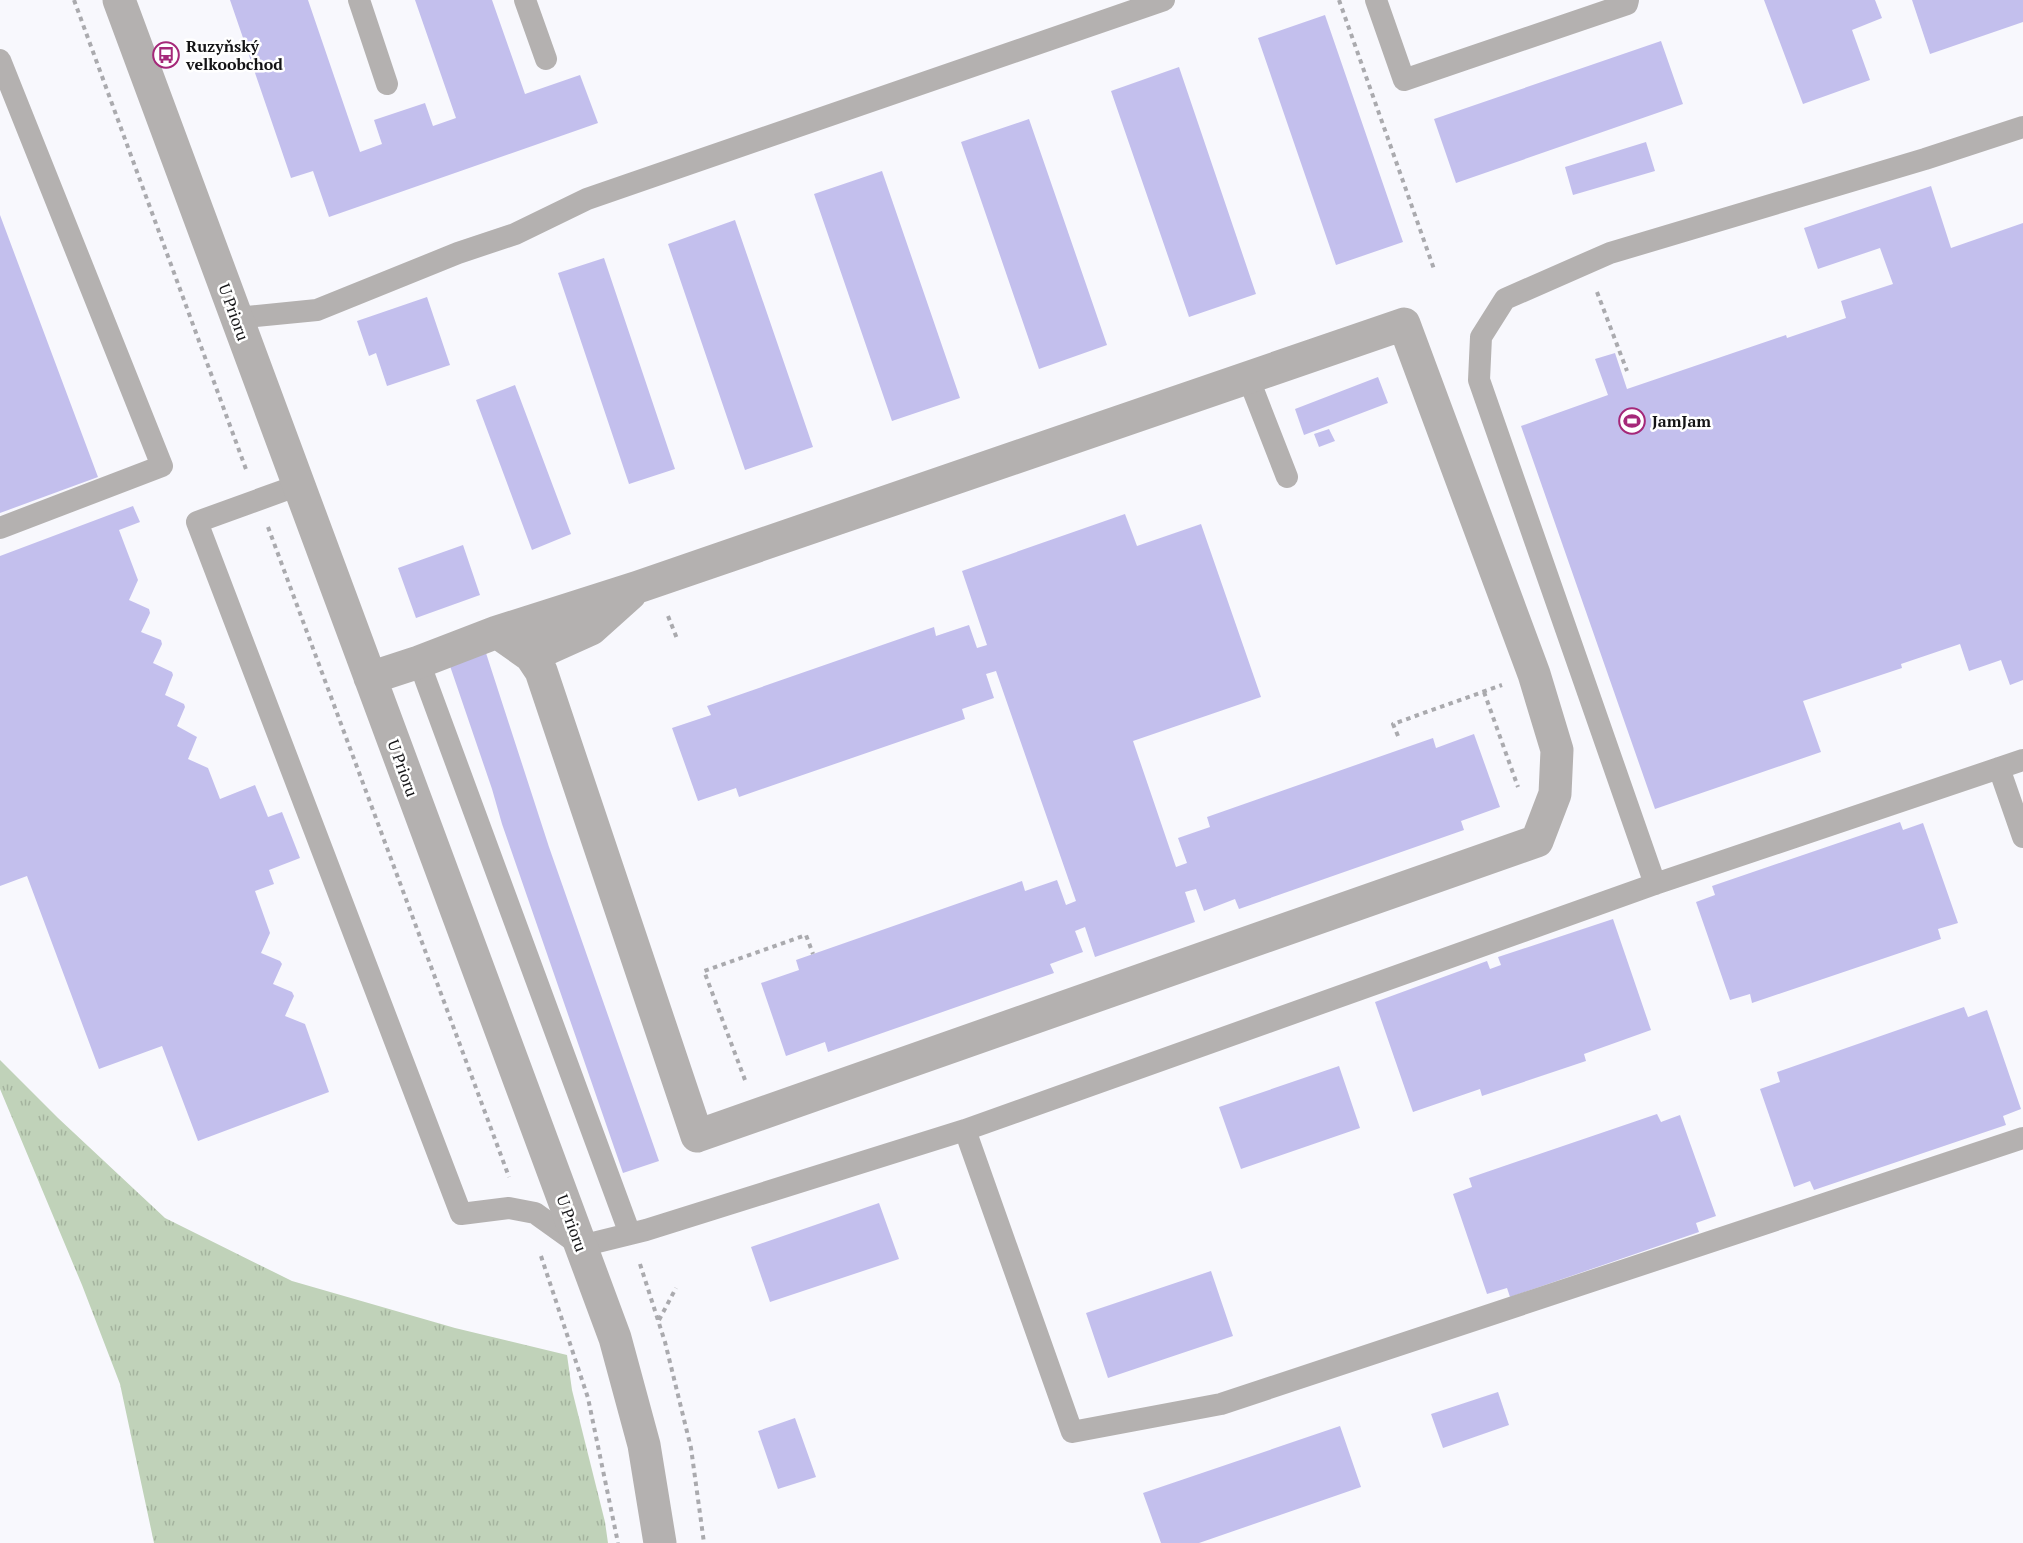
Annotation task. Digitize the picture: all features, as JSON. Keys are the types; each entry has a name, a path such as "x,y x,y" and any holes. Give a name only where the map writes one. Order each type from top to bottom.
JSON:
{"street":[{"name":"U Prioru","path":"119,0 615,1338 641,1434 660,1543"},
{"path":"370,678 496,632 638,587 1404,324 1534,674 1557,750 1555,794 1537,841 697,1136 541,671 531,656 496,632"},
{"path":"531,656 591,629 638,587"}],"lane":[{"path":"359,0 387,84"},
{"path":"525,0 546,59"},
{"path":"237,318 317,310 447,258 515,234 587,199 1164,0"},
{"path":"1376,0 1404,80 1627,4 1628,0"},
{"path":"0,60 162,466 0,528"},
{"path":"1655,884 1479,380 1481,338 1505,299 1610,253 1925,159 2023,127"},
{"path":"1248,377 1287,477"},
{"path":"299,485 197,522 461,1214 509,1208 535,1213 581,1246 630,1234 965,1130 1655,884 2023,760"},
{"path":"419,662 630,1234"},
{"path":"1999,768 2023,837"},
{"path":"965,1130 1072,1432 1221,1404 2023,1138"}],"path":[{"path":"74,0 509,1177"},
{"path":"1339,0 1434,269"},
{"path":"1586,264 1627,371"},
{"path":"668,616 678,641"},
{"path":"1398,736 1393,724 1534,674"},
{"path":"1484,692 1518,788"},
{"path":"758,1115 704,971 807,935 813,954"},
{"path":"630,1234 658,1321 691,1448 704,1543"},
{"path":"539,1249 588,1398 618,1543"},
{"path":"658,1321 676,1288"}],"green space":[{"path":"0,1060 165,1218 292,1281 455,1328 567,1355 572,1390 605,1522 608,1543 154,1543 120,1384 82,1285 0,1089"}],"building":[{"path":"230,0 308,0 360,152 382,144 374,120 425,103 433,126 456,118 415,0 492,0 525,94 580,75 598,123 329,217 313,171 291,178"},
{"path":"1764,0 1875,0 1882,18 1852,30 1870,80 1803,104"},
{"path":"1912,0 2023,0 2023,22 1930,54"},
{"path":"1325,15 1403,242 1336,265 1258,38"},
{"path":"1661,41 1683,104 1456,183 1434,119"},
{"path":"1179,67 1256,294 1189,317 1111,91"},
{"path":"1029,119 1107,345 1039,369 961,142"},
{"path":"1646,142 1655,171 1573,195 1565,167"},
{"path":"882,171 960,398 892,421 814,194"},
{"path":"1931,186 1951,248 2023,223 2023,680 2010,685 2001,660 1969,671 1960,644 1901,664 1902,668 1803,701 1821,752 1655,809 1521,426 1608,395 1595,359 1615,353 1627,389 1786,335 1787,338 1846,318 1841,301 1893,284 1880,248 1818,269 1804,228"},
{"path":"0,215 98,477 0,513"},
{"path":"735,220 813,447 745,470 668,244"},
{"path":"604,258 675,469 629,484 558,273"},
{"path":"427,297 450,365 387,386 376,353 369,356 357,321"},
{"path":"1378,377 1388,403 1304,435 1295,409"},
{"path":"515,385 571,534 532,550 476,400"},
{"path":"1329,429 1335,441 1319,447 1314,434"},
{"path":"133,506 140,522 119,530 138,580 129,600 149,609 150,613 141,632 161,640 162,644 153,663 172,672 173,675 165,695 184,704 185,707 177,726 197,737 188,759 208,768 220,799 255,785 268,817 282,812 300,858 269,870 274,884 255,891 270,933 261,953 282,964 273,984 292,992 294,996 285,1016 305,1024 329,1092 198,1141 162,1046 99,1069 27,876 0,886 0,556"},
{"path":"1125,514 1137,546 1201,524 1261,697 1133,741 1176,867 1187,863 1178,838 1210,827 1207,817 1433,738 1436,748 1474,734 1500,807 1461,821 1464,830 1239,909 1235,899 1204,911 1196,889 1185,892 1195,922 1095,957 1085,927 1075,931 1083,952 1050,964 1054,973 828,1052 825,1042 786,1056 761,983 799,970 796,960 1022,881 1025,891 1057,880 1066,905 1076,901 996,671 986,674 994,698 962,709 965,719 739,797 736,788 698,801 672,728 711,715 707,706 934,627 936,636 969,625 977,648 987,645 962,571"},
{"path":"463,545 480,595 416,618 398,568"},
{"path":"486,653 549,847 659,1161 623,1173 502,824 450,666"},
{"path":"1900,822 1903,830 1923,823 1958,923 1938,929 1941,939 1752,1003 1750,994 1730,1000 1696,902 1715,895 1712,886"},
{"path":"1613,919 1651,1030 1584,1054 1586,1061 1482,1096 1480,1089 1413,1112 1375,1002 1487,961 1490,969 1501,965 1498,957"},
{"path":"1964,1007 1968,1017 1987,1010 2021,1109 2003,1116 2006,1125 1814,1190 1810,1181 1794,1187 1760,1089 1780,1082 1777,1072"},
{"path":"1339,1066 1360,1128 1241,1169 1219,1107"},
{"path":"1657,1114 1661,1122 1680,1115 1716,1216 1696,1223 1699,1232 1510,1297 1507,1288 1487,1294 1453,1194 1472,1187 1469,1178"},
{"path":"879,1203 899,1259 770,1302 751,1247"},
{"path":"1211,1271 1233,1336 1108,1378 1086,1313"},
{"path":"1498,1392 1509,1425 1443,1448 1431,1414"},
{"path":"795,1418 816,1477 778,1489 758,1431"},
{"path":"1340,1426 1361,1487 1199,1543 1161,1543 1143,1493"}],"place":[{"name":"Ruzyňský velkoobchod","path":"166,55"},
{"name":"JamJam","path":"1632,421"}]}
